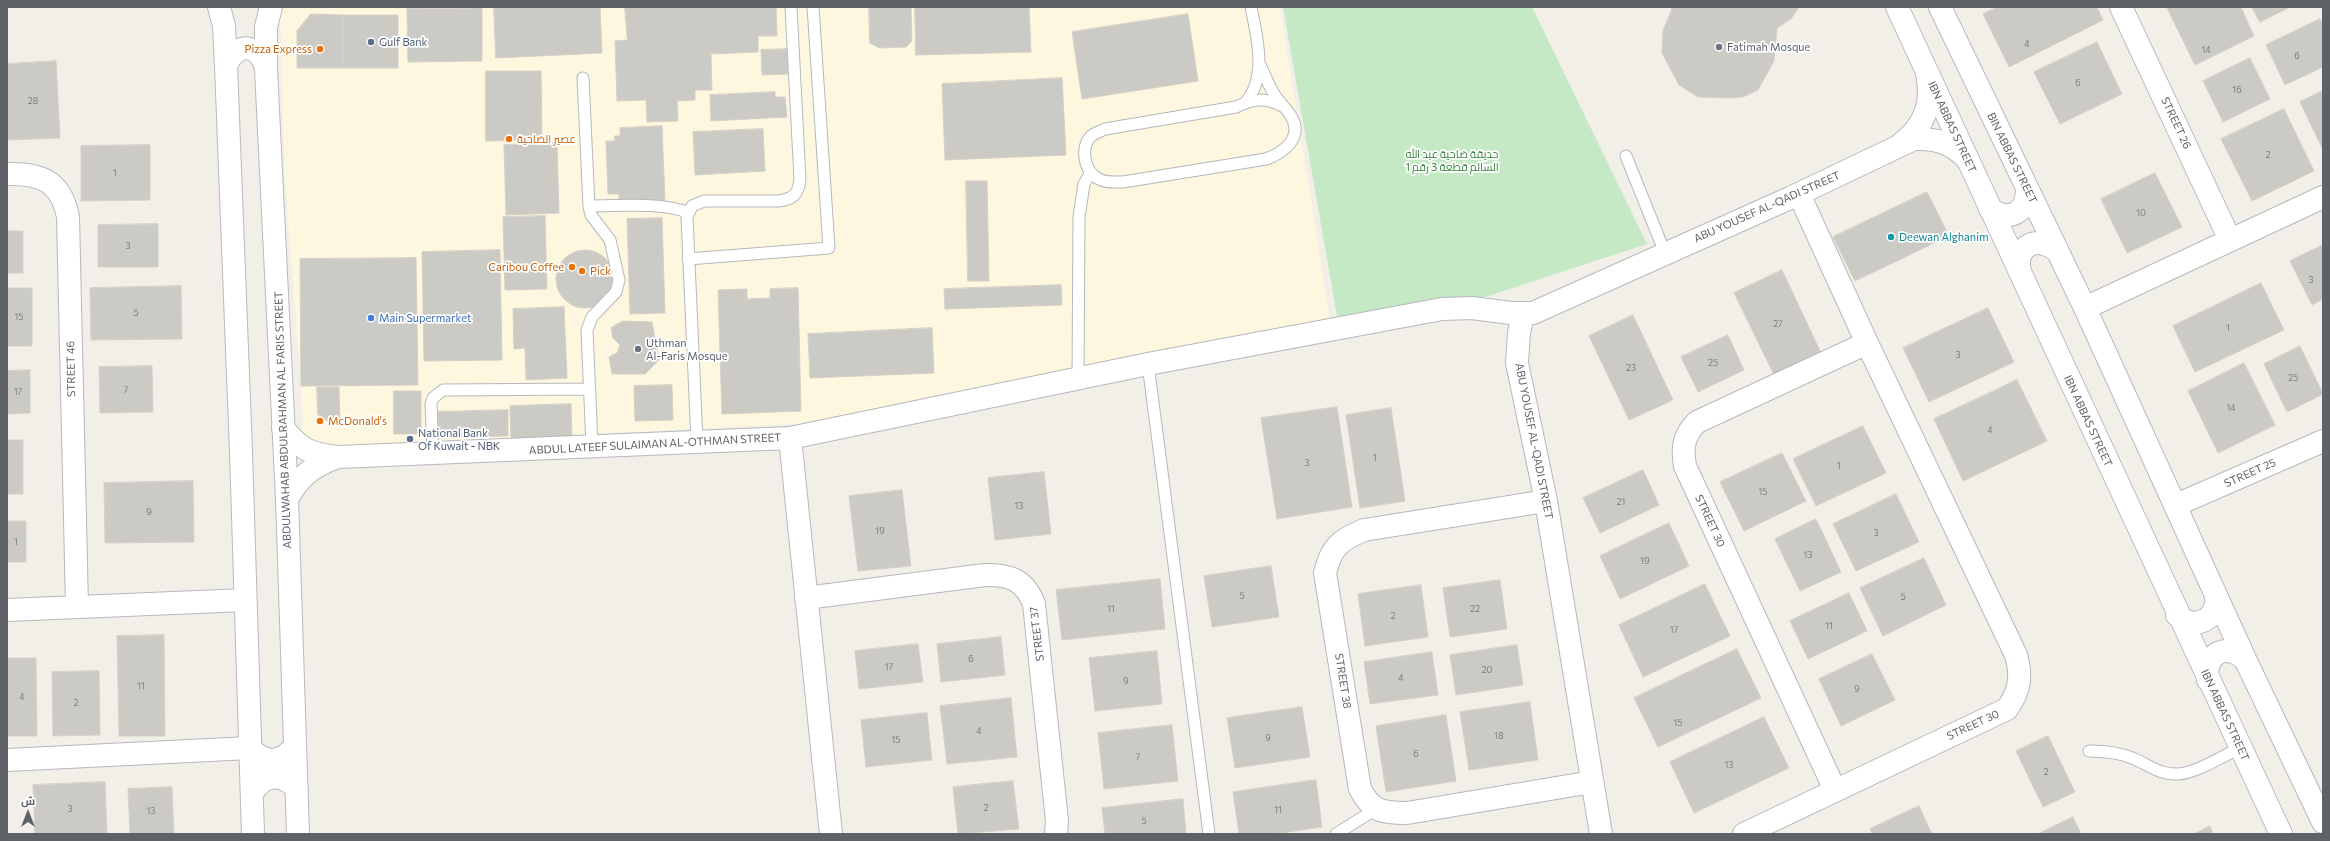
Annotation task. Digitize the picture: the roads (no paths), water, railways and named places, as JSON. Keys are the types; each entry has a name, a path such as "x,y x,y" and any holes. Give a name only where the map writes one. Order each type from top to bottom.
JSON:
{"street":[{"path":"218,7 224,26 226,66 253,834"},
{"name":"ABDULWAHAB ABDULRAHMAN AL FARIS STREET","path":"271,7 266,27 266,69 287,499 298,834"},
{"name":"IBN ABBAS STREET","path":"1897,7 2177,615 2281,834"},
{"name":"BIN ABBAS STREET","path":"1940,7 2085,308"},
{"name":"STREET 26","path":"2121,7 2230,240"},
{"path":"226,66 230,57 238,50 248,48 257,52 264,60 266,69"},
{"name":"ABU YOUSEF AL-QADI STREET","path":"1900,145 1913,135 1923,121 1929,106 1930,89 1926,72"},
{"name":"ABU YOUSEF AL-QADI STREET","path":"1600,834 1546,501 1517,363 1519,333 1524,314 1533,313 1799,194 1900,145 1914,140 1929,138 1944,142 1957,149 1968,160"},
{"name":"STREET 46","path":"7,174 27,174 50,183 59,192 65,204 68,217 77,606"},
{"path":"1990,209 1998,214 2007,216 2016,213 2023,207 2027,199 2027,189"},
{"name":"STREET 30","path":"1744,834 2007,709 2018,690 2020,679 2016,655 1867,343 1799,194"},
{"path":"2323,197 2085,308 2246,661 2323,822"},
{"path":"2020,272 2018,263 2020,255 2026,248 2042,242 2057,250"},
{"path":"790,438 1148,364 1442,309 1472,308 1524,314"},
{"name":"STREET 30","path":"1835,790 1685,466 1683,452 1684,439 1697,422 1867,343"},
{"name":"ABDUL LATEEF SULAIMAN AL-OTHMAN STREET","path":"283,428 297,445 316,455 338,457 790,438 831,834"},
{"name":"STREET 25","path":"2176,506 2323,441"},
{"name":"ABDUL LATEEF SULAIMAN AL-OTHMAN STREET","path":"287,499 299,480 316,465 338,457"},
{"name":"STREET 38","path":"1376,809 1367,802 1360,789 1325,573 1329,557 1336,546 1348,536 1364,530 1546,501"},
{"name":"STREET 37","path":"806,598 985,575 1000,575 1013,578 1024,585 1034,604 1056,821 1056,834"},
{"path":"2177,615 2192,623 2208,619 2214,613 2217,604 2216,596"},
{"path":"7,610 245,600"},
{"path":"2208,680 2206,671 2208,662 2214,655 2222,651 2232,651 2240,654 2246,661"},
{"path":"250,748 256,755 264,760 273,760 282,758 290,753 295,745"},
{"path":"7,760 250,748"},
{"path":"252,794 256,786 263,780 272,776 282,777 297,789"},
{"path":"1376,809 1389,813 1407,813 1592,782"}],"lane":[{"path":"697,442 688,258 688,212 692,206 704,201 790,200 799,192 800,180 791,7"},
{"path":"688,258 829,248 813,7"},
{"path":"1245,103 1253,94 1258,80 1259,63 1251,7"},
{"path":"1259,63 1267,81 1282,106 1291,116 1294,125 1293,136 1289,145 1281,154 1266,159 1123,182 1100,180 1090,174 1086,163 1087,142 1092,135 1105,129 1236,107 1245,103 1264,99 1282,106"},
{"path":"583,78 589,206 591,215 610,240 619,280 616,292 592,317 587,330 592,446"},
{"path":"1626,156 1665,253"},
{"path":"1078,378 1079,217 1084,184 1090,174"},
{"path":"589,206 672,207 688,212"},
{"path":"1148,364 1209,834"},
{"path":"433,453 432,404 433,398 443,390 590,389"},
{"path":"2089,751 2118,753 2132,758 2155,771 2179,774 2190,771 2240,748"},
{"path":"1336,834 1376,809"}],"place":[{"name":"Gulf Bank","path":"371,42"},
{"name":"Fatimah Mosque","path":"1719,47"},
{"name":"Pizza Express","path":"320,49"},
{"name":"عصير الضاحية","path":"509,139"},
{"name":"Deewan Alghanim","path":"1891,237"},
{"name":"Caribou Coffee","path":"572,267"},
{"name":"Pick","path":"582,271"},
{"name":"Main Supermarket","path":"371,318"},
{"name":"Uthman Al-Faris Mosque","path":"638,349"},
{"name":"McDonald's","path":"320,421"},
{"name":"National Bank Of Kuwait - NBK","path":"410,439"}],"park label":[{"name":"حديقة ضاحية عبد الله السالم قطعة 3 رقم 1","path":"1452,160"}]}
